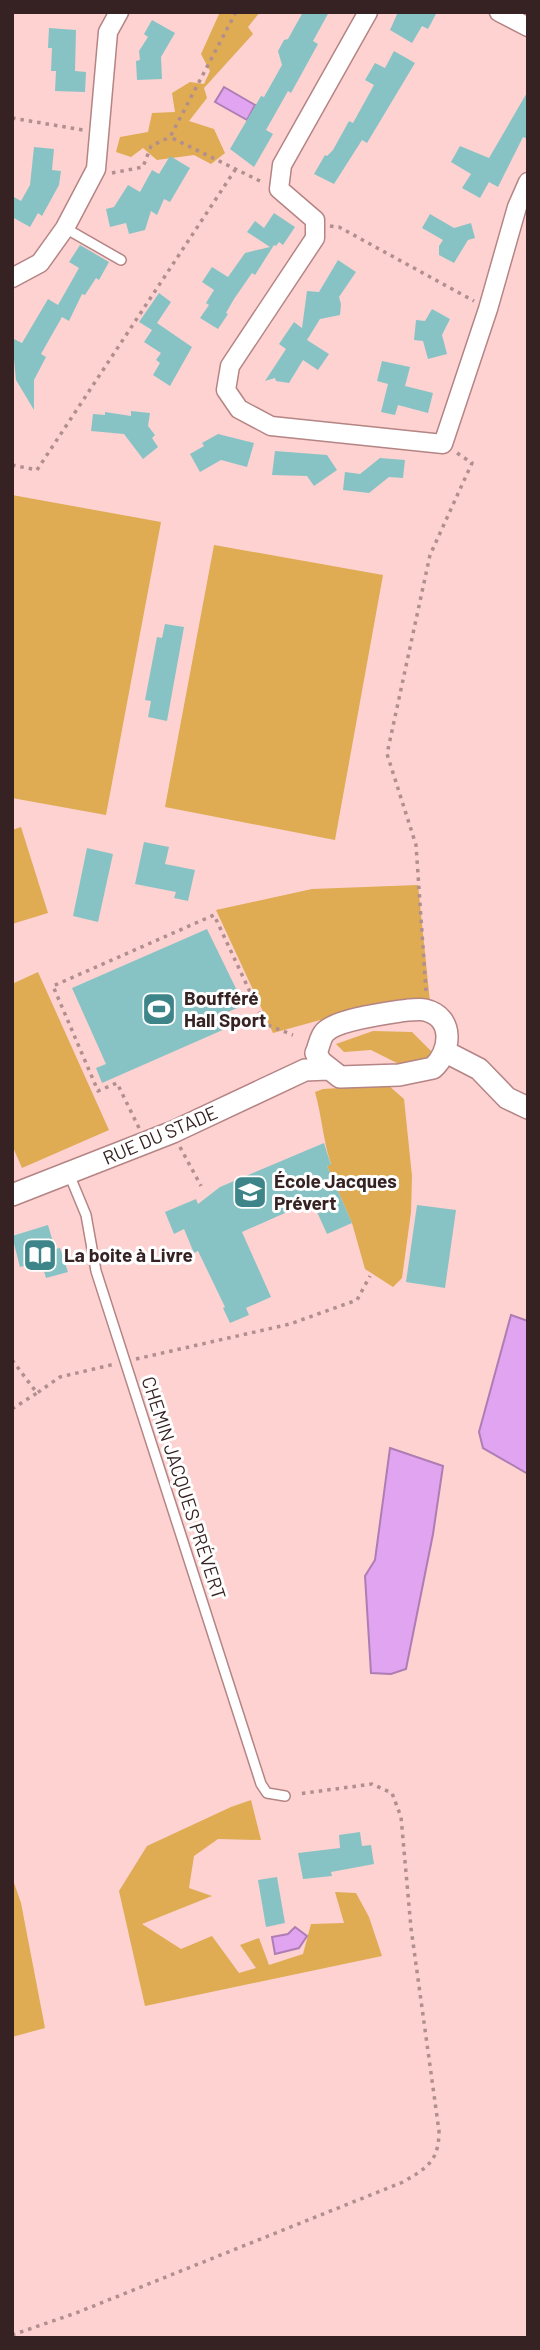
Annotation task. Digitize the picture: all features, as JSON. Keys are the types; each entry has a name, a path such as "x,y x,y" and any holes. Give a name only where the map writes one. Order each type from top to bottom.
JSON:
{"street":[{"path":"12,278 40,263 65,228 96,169 108,32 119,12"},
{"path":"368,12 282,165 279,189 315,220 315,238 230,366 226,390 239,409 271,426 443,444 488,309 517,207 528,182"},
{"path":"499,12 528,27"},
{"path":"425,1010 438,1017 449,1038 446,1052 433,1068 419,1072 340,1077 316,1064 324,1033 336,1026 381,1014 425,1010"},
{"path":"446,1052 479,1069 507,1098 528,1108"},
{"name":"RUE DU STADE","path":"12,1195 173,1132 316,1064"}],"lane":[{"path":"65,228 121,260"},
{"name":"CHEMIN JACQUES PRÉVERT","path":"69,1174 86,1215 96,1271 261,1784 267,1793 285,1796"}],"path":[{"path":"96,169 111,173 144,167 151,146 170,137 236,12"},
{"path":"12,40 12,58"},
{"path":"12,118 100,134"},
{"path":"170,137 279,189"},
{"path":"12,465 37,470 235,170"},
{"path":"315,226 340,227 488,309"},
{"path":"426,992 416,845 387,754 430,555 472,463 443,444"},
{"path":"148,1125 139,1129 117,1083 98,1091 53,986 214,915 265,1024 293,1035"},
{"path":"173,1132 201,1186"},
{"path":"12,1409 60,1377 290,1324 357,1300 370,1276"},
{"path":"12,1360 37,1393"},
{"path":"12,2335 76,2314 403,2182 426,2169 434,2158 439,2147 439,2131 411,1928 401,1817 397,1804 392,1793 372,1784 285,1796"}],"shaded area":[{"path":"220,12 260,12 248,27 253,34 204,88 207,98 189,121 214,129 225,153 211,164 194,155 157,160 143,148 131,157 116,152 120,137 148,132 152,113 175,112 172,93 190,82 204,84 210,71 201,54"},
{"path":"224,87 255,105 247,120 215,102"},
{"path":"12,495 161,522 106,815 12,798"},
{"path":"214,545 383,575 335,840 165,807"},
{"path":"21,827 48,913 12,924 12,830"},
{"path":"418,885 430,1002 382,1003 273,1033 216,910 312,889"},
{"path":"38,972 109,1130 22,1168 12,1145 12,984"},
{"path":"373,1031 412,1032 434,1054 422,1065 401,1065 371,1050 344,1052 336,1044"},
{"path":"388,1085 404,1099 412,1176 411,1212 402,1278 393,1287 365,1269 352,1223 327,1166 331,1164 315,1092 323,1089"},
{"path":"511,1315 528,1321 528,1474 483,1448 479,1432"},
{"path":"390,1448 443,1466 433,1534 406,1669 391,1674 371,1673 365,1576 375,1560"},
{"path":"251,1800 261,1840 218,1839 194,1856 189,1888 212,1896 142,1924 181,1949 212,1936 239,1973 256,1968 240,1945 259,1938 269,1965 303,1954 311,1924 344,1923 335,1892 356,1893 369,1917 382,1956 145,2006 119,1891 147,1846"},
{"path":"12,1877 21,1903 45,2028 12,2037"},
{"path":"295,1927 307,1936 299,1948 275,1954 272,1937 288,1934"}],"building":[{"path":"303,12 329,12 313,41 318,44 291,93 288,91 266,130 273,134 254,167 230,149 282,65 278,51"},
{"path":"398,12 437,12 428,29 422,26 412,43 390,30"},
{"path":"152,20 175,33 161,57 162,79 137,80 136,61 140,60 139,51 148,37 144,34"},
{"path":"49,28 76,30 75,71 86,72 85,92 55,91 56,71 51,71 52,48 48,48"},
{"path":"394,51 415,63 367,143 362,140 334,184 314,174 325,155 333,150 349,121 353,123 374,85 365,80 375,63 385,68"},
{"path":"528,91 528,139 523,137 498,187 489,182 480,198 462,188 471,174 451,162 460,146 489,158"},
{"path":"34,147 54,149 52,170 61,171 59,185 42,216 38,213 30,227 12,217 12,196 21,201 30,185"},
{"path":"170,156 190,168 170,202 164,199 157,215 151,211 145,230 129,234 126,223 110,227 106,209 114,207 128,185 140,192 152,170 159,174"},
{"path":"274,213 295,227 283,245 279,242 274,245 255,275 252,273 218,329 200,318 209,305 206,303 214,290 202,282 212,267 228,277 245,253 270,247 247,232 255,221 264,228"},
{"path":"430,214 454,228 471,223 475,238 468,240 454,263 439,255 439,246 443,240 422,228"},
{"path":"80,245 109,262 99,280 96,278 85,295 82,294 69,321 62,317 41,354 46,357 34,380 34,410 16,380 12,338 22,343 48,299 58,305 79,268 69,262"},
{"path":"338,260 356,272 339,297 340,315 320,319 307,340 329,354 318,370 303,360 289,383 276,381 275,378 265,381 286,349 279,344 294,322 302,328 307,291 319,292"},
{"path":"159,293 171,302 157,323 192,347 170,386 153,375 160,363 156,360 161,353 144,342 152,330 139,322"},
{"path":"432,309 450,319 442,335 447,354 428,359 423,341 414,340 416,320 425,321"},
{"path":"382,361 410,367 405,386 433,393 428,413 398,405 395,415 381,412 388,384 377,381"},
{"path":"131,411 150,413 148,426 155,435 152,438 158,447 143,459 124,434 91,431 93,414 105,415 105,412 131,416"},
{"path":"218,434 254,443 247,467 221,460 200,472 190,454"},
{"path":"275,451 327,455 337,470 314,486 307,476 272,475"},
{"path":"380,458 405,460 403,478 389,477 369,493 343,490 345,472 360,474"},
{"path":"165,624 184,627 167,721 148,717 151,701 145,700 157,637 162,638"},
{"path":"144,842 169,847 165,864 195,870 188,901 174,898 176,892 135,884"},
{"path":"87,848 113,854 98,922 73,916"},
{"name":"Boufféré Hall Sport","path":"207,929 244,1005 228,1012 234,1025 102,1083 96,1068 106,1064 72,988"},
{"path":"324,1143 331,1165 327,1166 352,1223 327,1234 312,1201 242,1232 271,1297 246,1308 249,1315 230,1323 198,1251 194,1253 184,1229 174,1234 165,1212 196,1199 198,1204 220,1187"},
{"path":"417,1205 456,1210 445,1288 406,1282"},
{"name":"La boite à Livre","path":"48,1225 55,1249 60,1248 68,1272 46,1278 41,1261 20,1267 12,1236"},
{"path":"360,1832 362,1846 371,1845 374,1864 331,1872 332,1876 303,1879 298,1853 340,1848 339,1835"},
{"path":"277,1877 285,1923 266,1927 258,1880"}],"place":[{"name":"Boufféré Hall Sport","path":"159,1009"},
{"name":"École Jacques Prévert","path":"250,1192"},
{"name":"La boite à Livre","path":"40,1255"}]}
